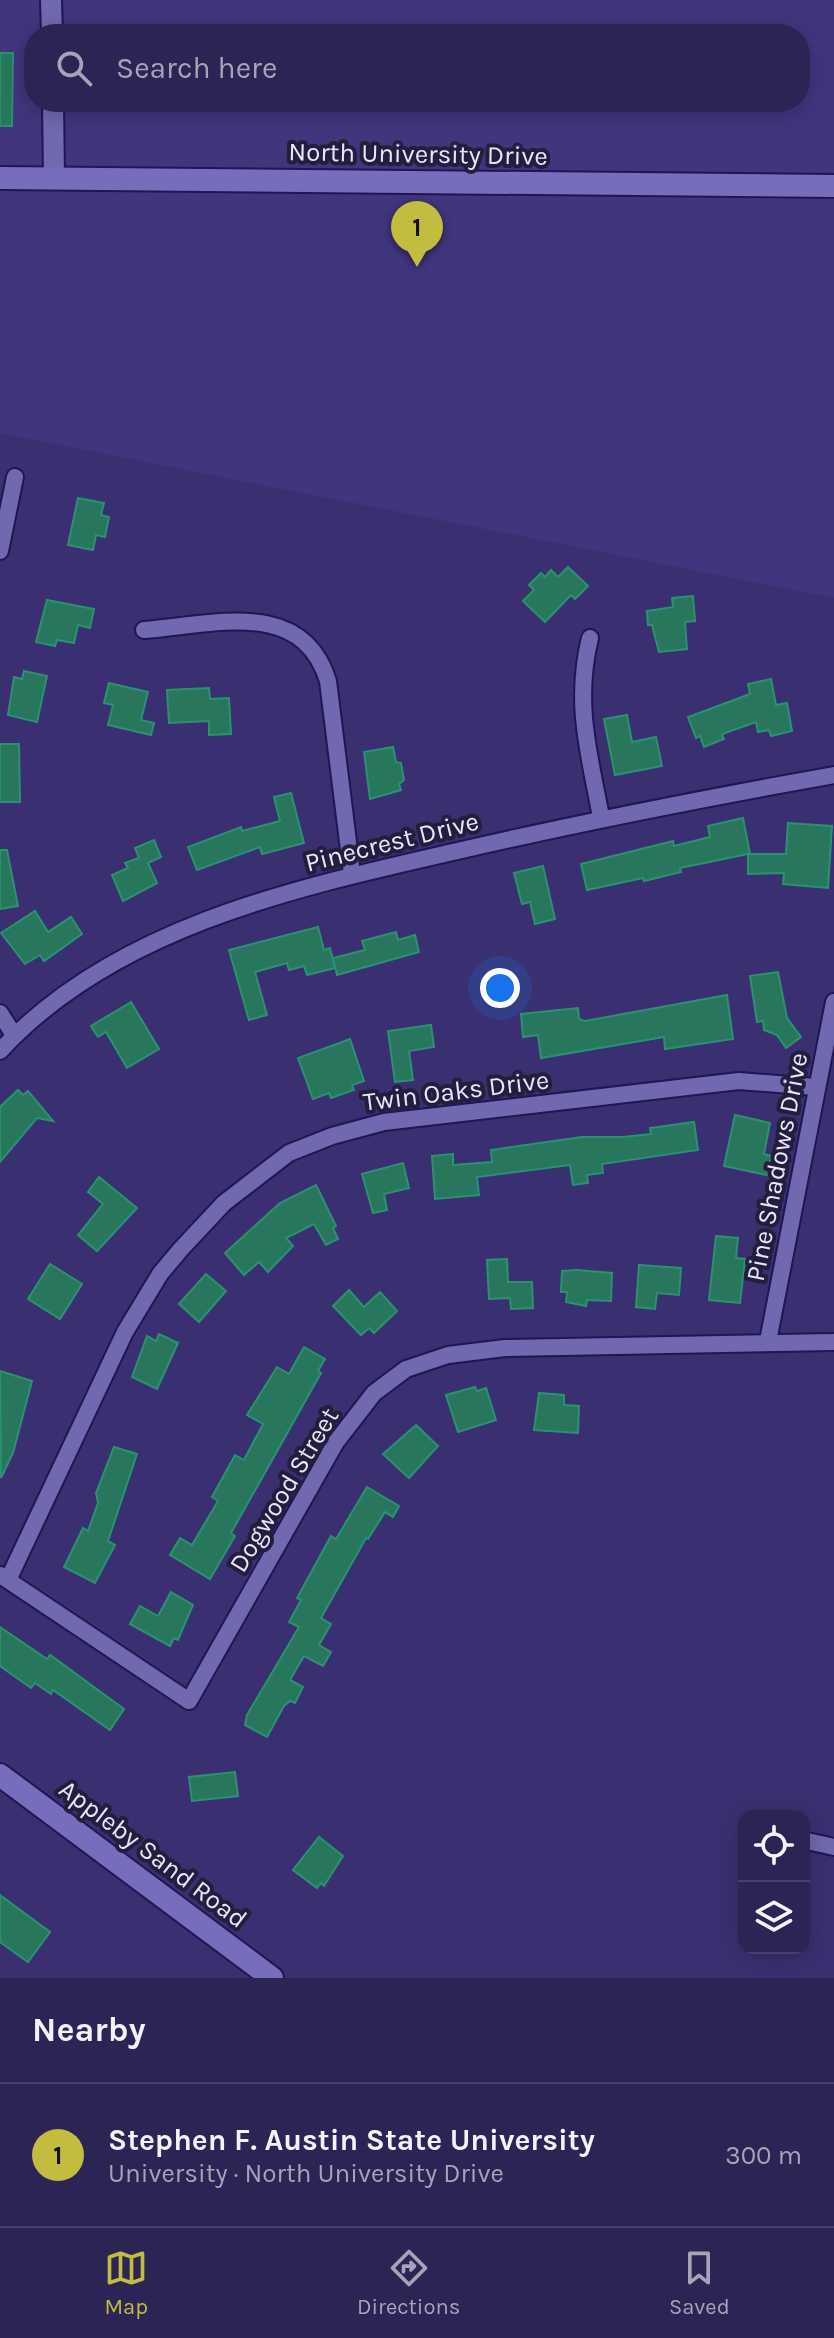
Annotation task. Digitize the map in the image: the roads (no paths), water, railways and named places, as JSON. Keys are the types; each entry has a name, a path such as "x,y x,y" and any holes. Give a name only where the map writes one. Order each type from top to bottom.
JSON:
{"main road":[{"name":"North University Drive","path":"0,178 834,186"},
{"name":"Appleby Sand Road","path":"0,1775 272,1978"}],"street":[{"path":"51,0 52,24"},
{"path":"53,112 54,178"},
{"path":"0,551 15,477"},
{"path":"144,630 269,623 296,633 317,653 328,681 352,874"},
{"path":"590,638 582,670 581,711 601,817"},
{"name":"Pinecrest Drive","path":"0,1051 14,1035 78,985 164,937 249,904 352,874 601,817 834,775"},
{"name":"Pine Shadows Drive","path":"768,1341 834,1002"},
{"path":"0,1013 14,1035"},
{"name":"Twin Oaks Drive","path":"4,1578 125,1332 160,1274 208,1218 289,1153 332,1136 384,1122 739,1081 816,1087"},
{"name":"Dogwood Street","path":"4,1578 189,1701 336,1442 374,1393 397,1374 427,1360 473,1350 768,1341 834,1342"},
{"path":"810,1842 834,1847"}],"place":[{"name":"Stephen F. Austin State University","path":"417,267"}]}
